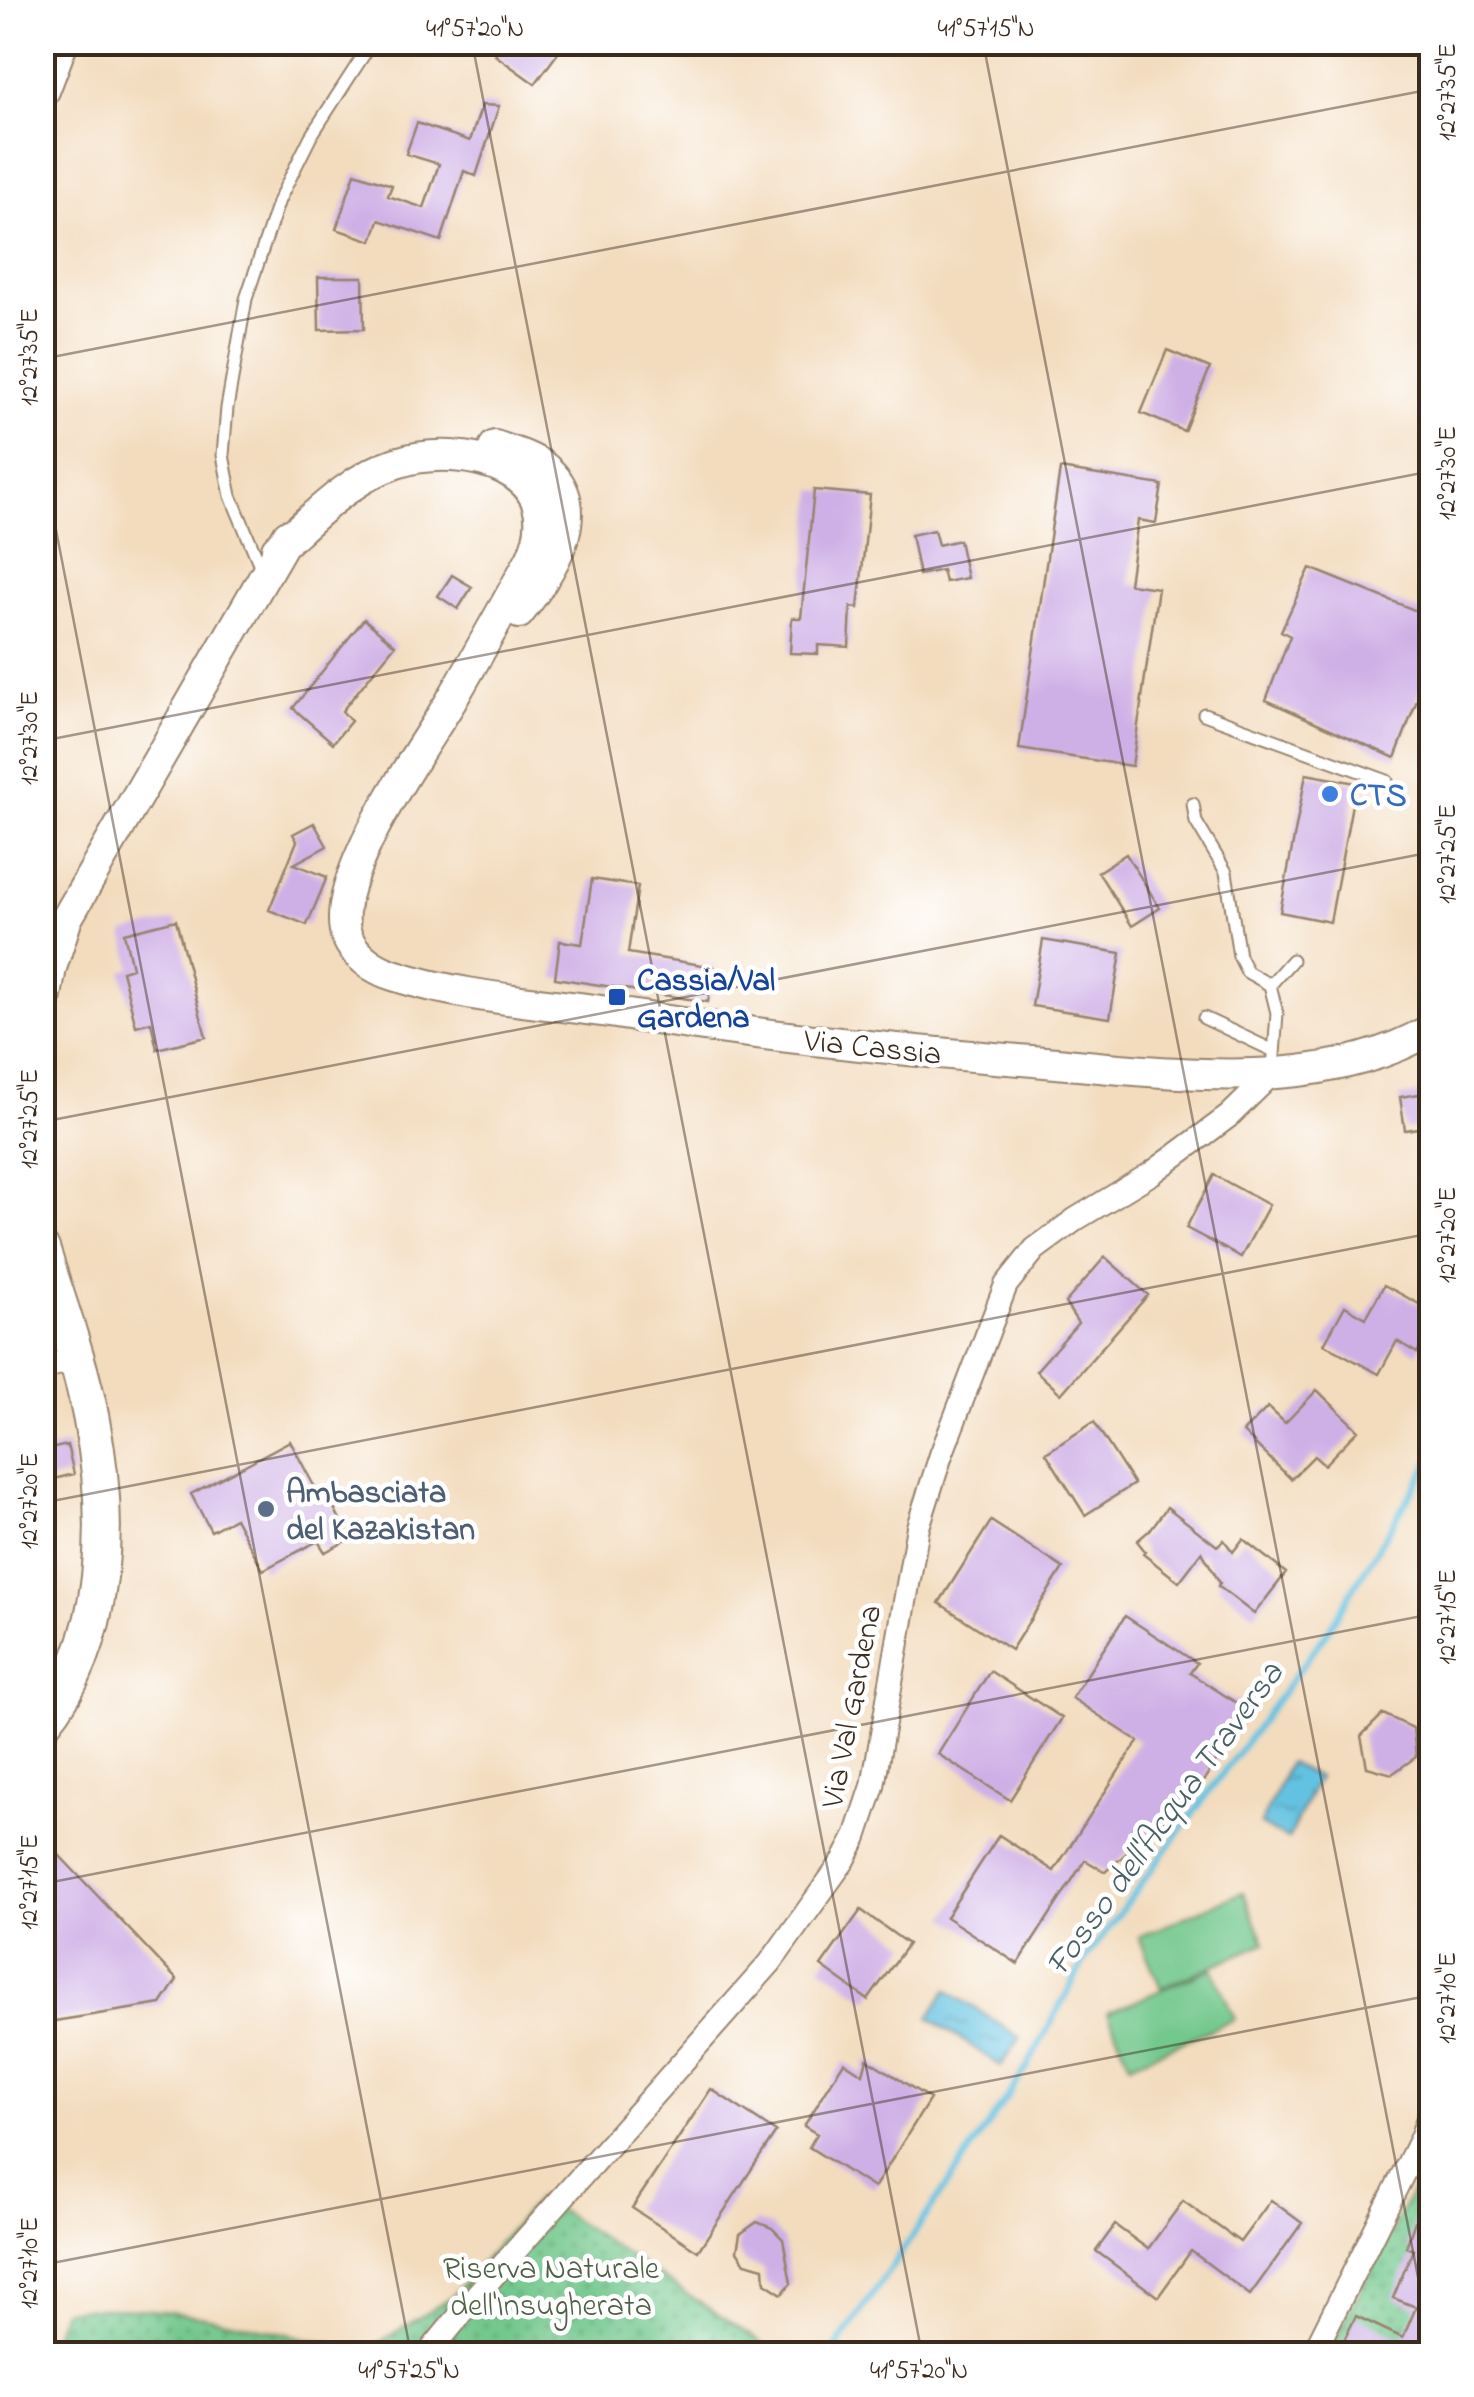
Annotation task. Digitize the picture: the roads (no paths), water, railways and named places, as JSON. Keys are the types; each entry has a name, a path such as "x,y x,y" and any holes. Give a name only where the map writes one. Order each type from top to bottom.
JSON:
{"main road":[{"path":"42,89 60,42"},
{"path":"42,1250 59,1364 92,1418 99,1476 97,1593 92,1622 76,1672 42,1724"}],"street":[{"name":"Via Cassia","path":"42,1017 55,919 270,562 336,476 362,456 398,442 452,438 494,445 545,469 557,481 565,498 565,525 558,553 543,580 450,702 374,830 345,902 344,924 350,942 384,972 458,990 887,1048 1148,1071 1274,1062 1344,1064 1397,1047 1432,1029"},
{"name":"Via Val Gardena","path":"430,2350 770,1963 844,1860 873,1786 918,1527 959,1405 1006,1285 1035,1249 1229,1116 1274,1062"},
{"path":"1313,2354 1422,2160 1432,2107"}],"lane":[{"path":"270,562 230,496 223,454 246,298 279,200 312,136 372,42"},
{"path":"1204,714 1387,781"},
{"path":"1193,804 1196,822 1226,872 1239,956 1247,972 1270,985 1277,1012 1274,1062 1204,1018"},
{"path":"1270,985 1292,960"}],"water":[{"path":"1289,1763 1318,1777 1288,1839 1260,1825"},
{"path":"947,1990 1020,2038 1001,2066 929,2018"}],"waterway":[{"name":"Fosso dell'Acqua Traversa","path":"832,2354 1025,2071 1085,1960 1327,1632 1432,1459"}],"place":[{"name":"CTS","path":"1330,794"},
{"name":"Cassia/Val Gardena","path":"617,997"},
{"name":"Ambasciata del Kazakistan","path":"266,1509"}],"park label":[{"name":"Riserva Naturale dell'Insugherata","path":"551,2286"}]}
